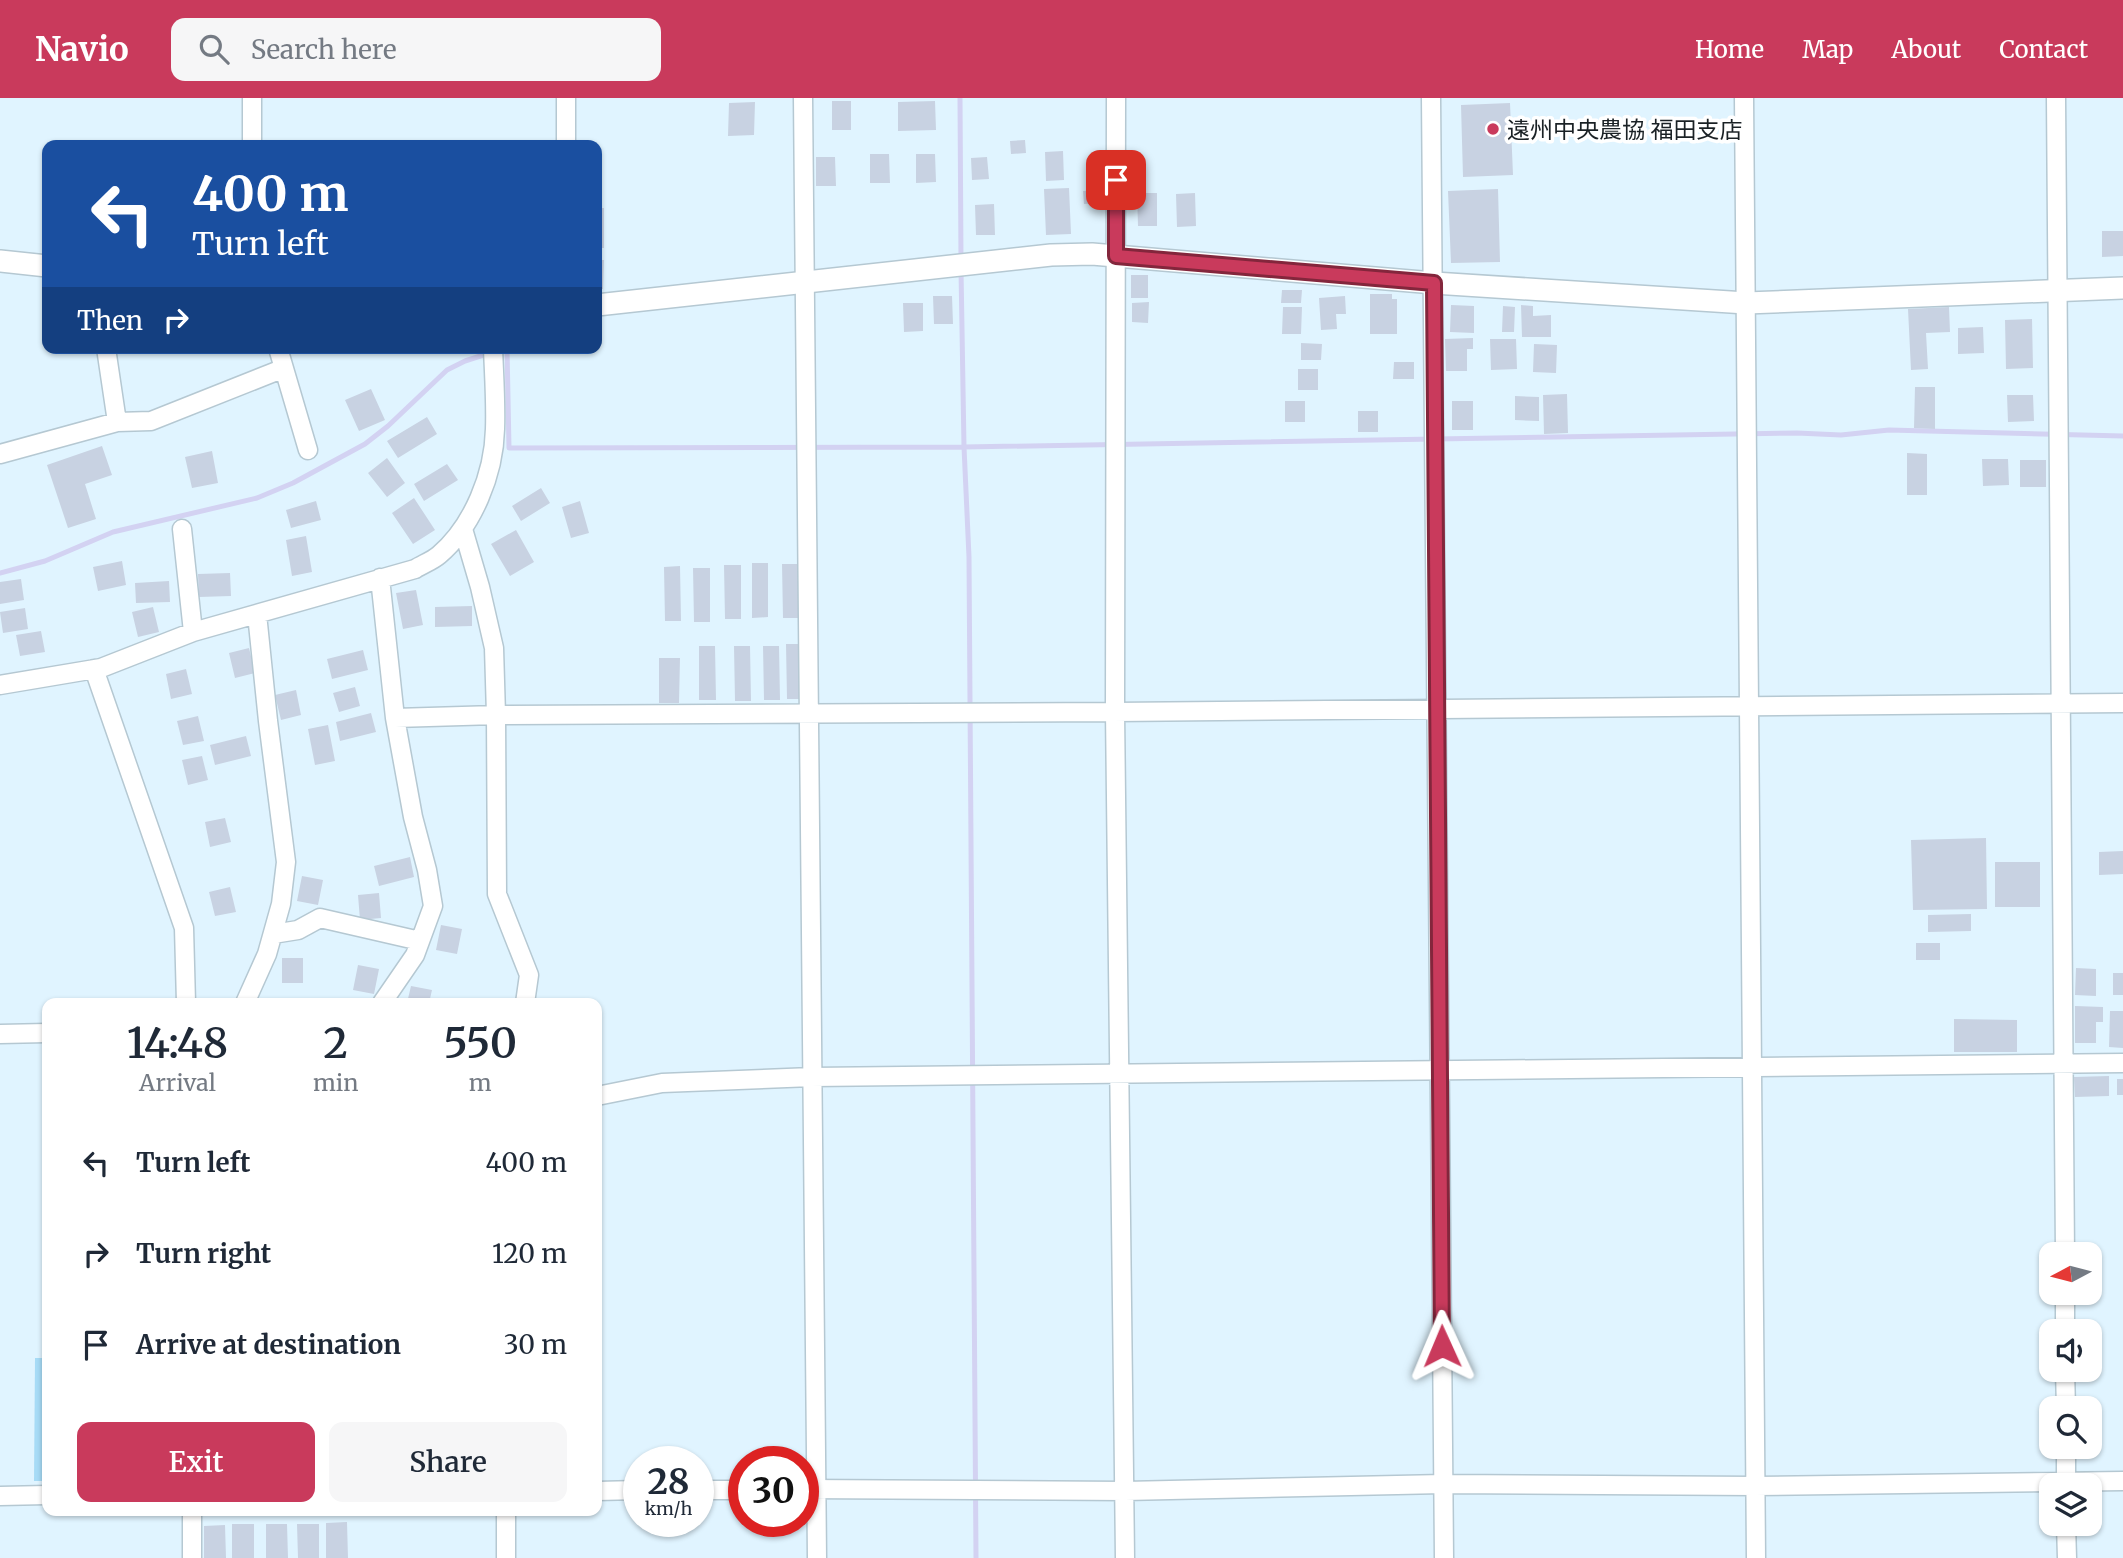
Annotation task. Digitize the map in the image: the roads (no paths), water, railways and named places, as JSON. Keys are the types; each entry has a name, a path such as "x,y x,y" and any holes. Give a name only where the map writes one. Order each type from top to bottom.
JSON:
{"street":[{"path":"252,98 252,140"},
{"path":"566,98 566,140"},
{"path":"803,98 810,712 810,1446"},
{"path":"1116,98 1115,712 1125,1558"},
{"path":"1431,98 1444,1558"},
{"path":"1744,98 1756,1558"},
{"path":"2056,98 2065,1242"},
{"path":"602,303 1051,255 1116,256 1434,283 1746,303 2123,288"},
{"path":"0,261 42,265"},
{"path":"107,354 117,422"},
{"path":"279,354 308,450"},
{"path":"0,685 94,669 193,632 415,569 438,556 463,529 477,503 488,471 495,432 493,354"},
{"path":"0,454 117,422 151,421 282,369"},
{"path":"182,528 193,632"},
{"path":"463,529 494,648 497,894 529,975 527,998"},
{"path":"380,578 395,718 433,906 415,955 385,998"},
{"path":"247,998 267,954 281,904 286,862 257,614"},
{"path":"94,669 184,928 186,998"},
{"path":"395,718 810,712 2123,703"},
{"path":"272,934 298,930 320,918 420,941"},
{"path":"0,1034 42,1033"},
{"path":"602,1095 662,1083 811,1077 2123,1063"},
{"path":"2102,1482 2123,1481"},
{"path":"819,1489 1125,1491 1443,1484 2039,1484"},
{"path":"602,1491 623,1490"},
{"path":"0,1496 42,1495"},
{"path":"192,1516 192,1558"},
{"path":"506,1516 506,1558"},
{"path":"2066,1536 2067,1558"},
{"path":"815,1537 817,1558"}],"waterway":[{"path":"960,98 961,260"},
{"path":"961,270 969,557 976,1558"},
{"path":"0,573 45,561 113,532 257,498 293,483 365,444 447,370 487,354"},
{"path":"507,354 509,448 964,447 1797,433 1841,435 1889,430 2123,436"}],"place":[{"name":"遠州中央農協 福田支店","path":"1493,129"}]}
